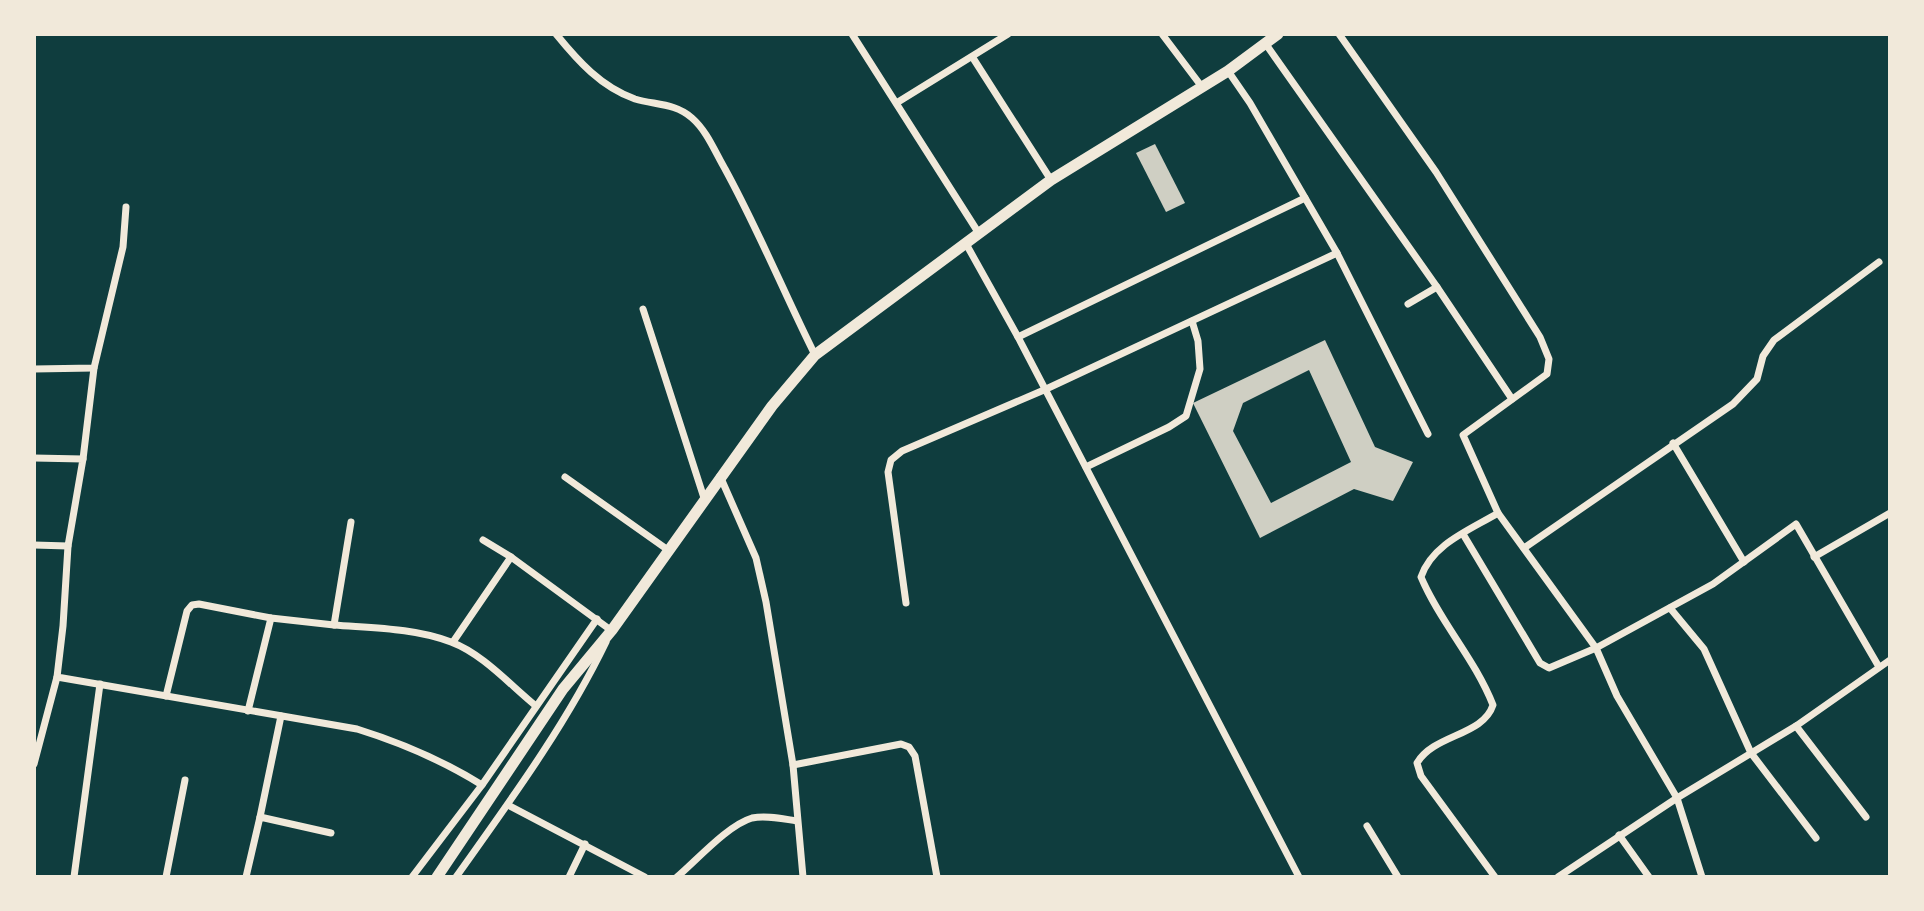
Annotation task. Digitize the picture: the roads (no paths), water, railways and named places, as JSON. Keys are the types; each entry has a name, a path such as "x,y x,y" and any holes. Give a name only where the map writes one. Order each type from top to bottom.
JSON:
{"main road":[{"path":"437,877 563,689 612,630 772,406 815,355 1051,180 1228,71 1278,34"}],"street":[{"path":"556,34 588,70 611,88 636,99 672,106 692,118 707,136 815,355"},
{"path":"852,34 978,232"},
{"path":"898,102 1008,34"},
{"path":"1162,34 1202,87"},
{"path":"1339,34 1436,172 1540,337 1549,359 1547,374 1463,435 1498,513 1596,648 1617,696 1677,798 1702,877"},
{"path":"1265,43 1512,399"},
{"path":"973,58 1051,180"},
{"path":"1228,71 1250,103 1337,253 1428,434"},
{"path":"1018,337 1305,198"},
{"path":"34,764 57,677 68,546 94,368 123,247 126,207"},
{"path":"965,242 1018,337 1299,877"},
{"path":"906,603 888,472 891,460 902,451 1044,390 1337,253"},
{"path":"1524,548 1742,397 1757,379 1763,356 1774,340 1879,262"},
{"path":"1408,304 1437,287"},
{"path":"643,309 704,498"},
{"path":"1086,467 1186,416 1200,369 1198,341 1192,321"},
{"path":"34,369 94,368"},
{"path":"1673,443 1744,562"},
{"path":"34,458 83,459"},
{"path":"720,476 756,558 793,765 803,877"},
{"path":"565,477 668,550"},
{"path":"1495,877 1421,776 1417,763 1422,755 1447,738 1475,726 1490,715 1493,705 1421,577 1437,550 1498,513"},
{"path":"1814,557 1890,513"},
{"path":"334,625 351,522"},
{"path":"1463,534 1540,663 1549,668 1596,648 1713,584 1796,524 1879,667"},
{"path":"456,877 508,805 585,686 612,630 483,540"},
{"path":"34,545 68,546"},
{"path":"453,642 511,557"},
{"path":"166,696 187,611 192,605 199,604 271,618 402,631 453,642 478,658 536,706"},
{"path":"1670,608 1704,649 1751,753 1816,838"},
{"path":"248,711 271,618"},
{"path":"412,877 482,785 597,619"},
{"path":"1558,877 1677,798 1796,726 1890,660"},
{"path":"57,677 357,729 446,762 482,785"},
{"path":"74,877 100,684"},
{"path":"246,877 281,716"},
{"path":"1796,726 1866,817"},
{"path":"793,765 901,744 909,747 915,756 937,877"},
{"path":"166,877 185,780"},
{"path":"508,805 645,877"},
{"path":"260,817 331,833"},
{"path":"677,877 744,822 768,817 797,821"},
{"path":"1367,826 1398,877"},
{"path":"1619,835 1649,877"},
{"path":"569,877 585,844"}]}
